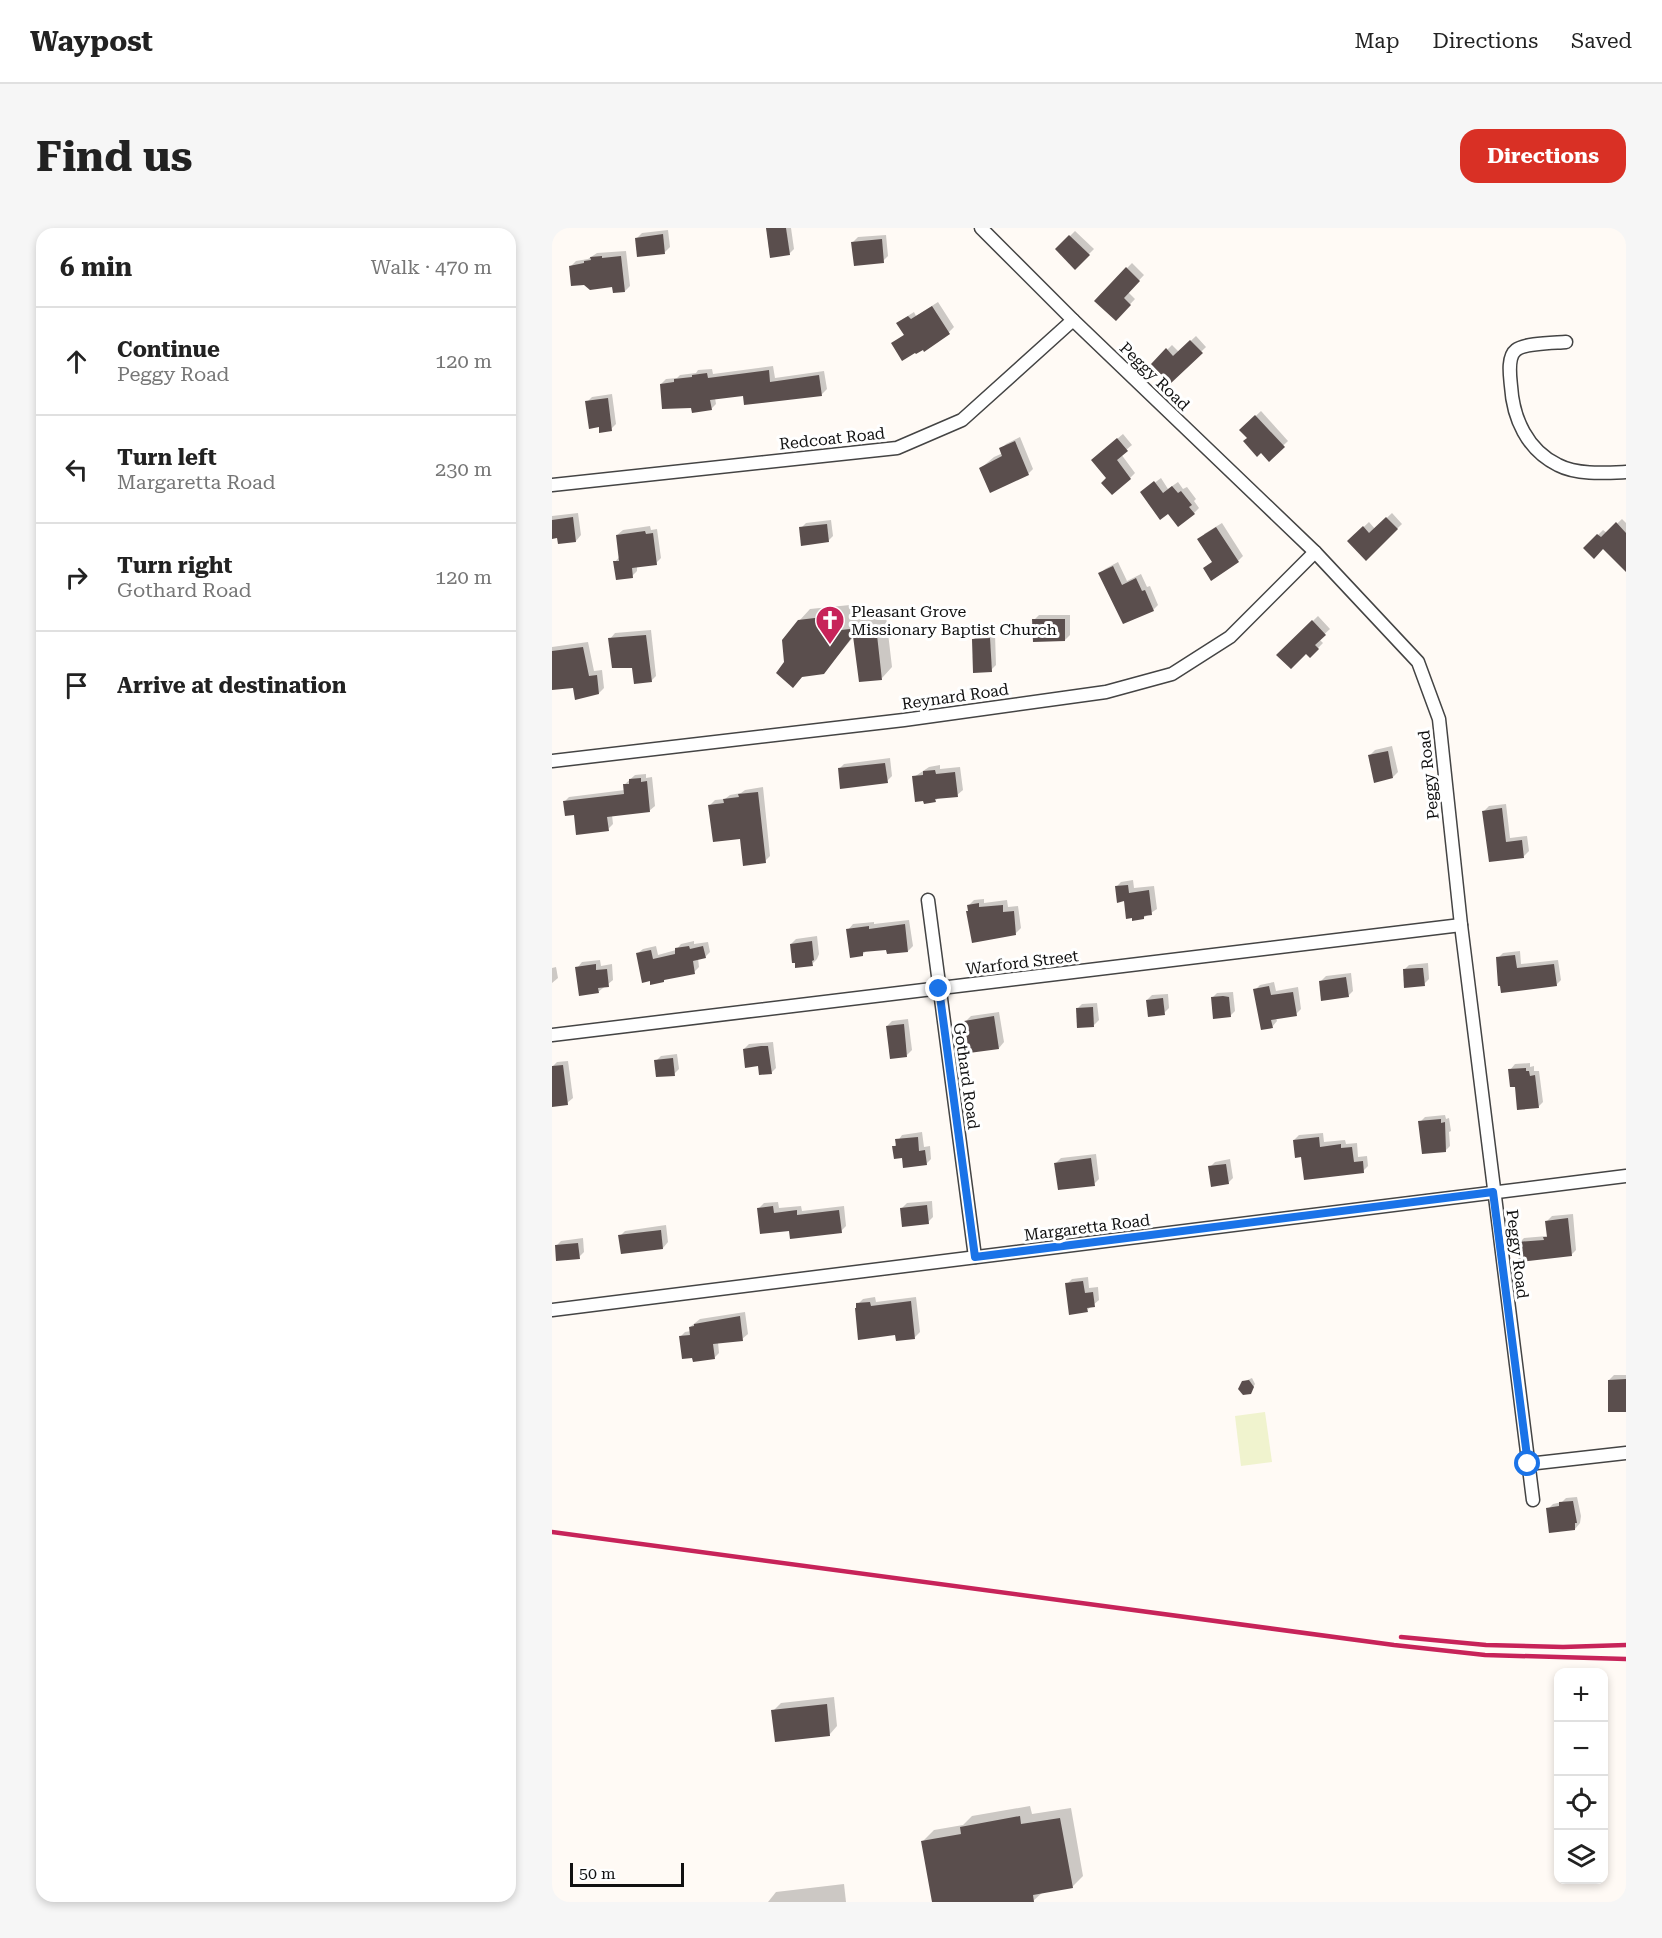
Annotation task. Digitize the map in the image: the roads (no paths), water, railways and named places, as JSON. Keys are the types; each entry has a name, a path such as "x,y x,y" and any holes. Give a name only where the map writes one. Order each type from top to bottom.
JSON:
{"street":[{"name":"Peggy Road","path":"981,228 1073,320 1315,552 1418,662 1439,719 1493,1192 1533,1500"},
{"name":"Redcoat Road","path":"552,485 897,448 962,420 1073,320"},
{"path":"1566,342 1519,348 1512,356 1510,367 1512,400 1521,427 1526,437 1541,454 1558,466 1579,471 1626,472"},
{"name":"Reynard Road","path":"552,761 904,720 1106,692 1172,674 1230,637 1315,552"},
{"name":"Gothard Road","path":"928,900 975,1257"},
{"name":"Warford Street","path":"552,1035 1461,925"},
{"name":"Margaretta Road","path":"552,1310 1626,1176"},
{"path":"1528,1464 1626,1453"}],"railway":[{"path":"552,1532 1394,1645 1485,1655 1626,1659"},
{"path":"1401,1637 1486,1645 1563,1647 1626,1645"}],"place":[{"name":"Pleasant Grove Missionary Baptist Church","path":"830,646"}]}
